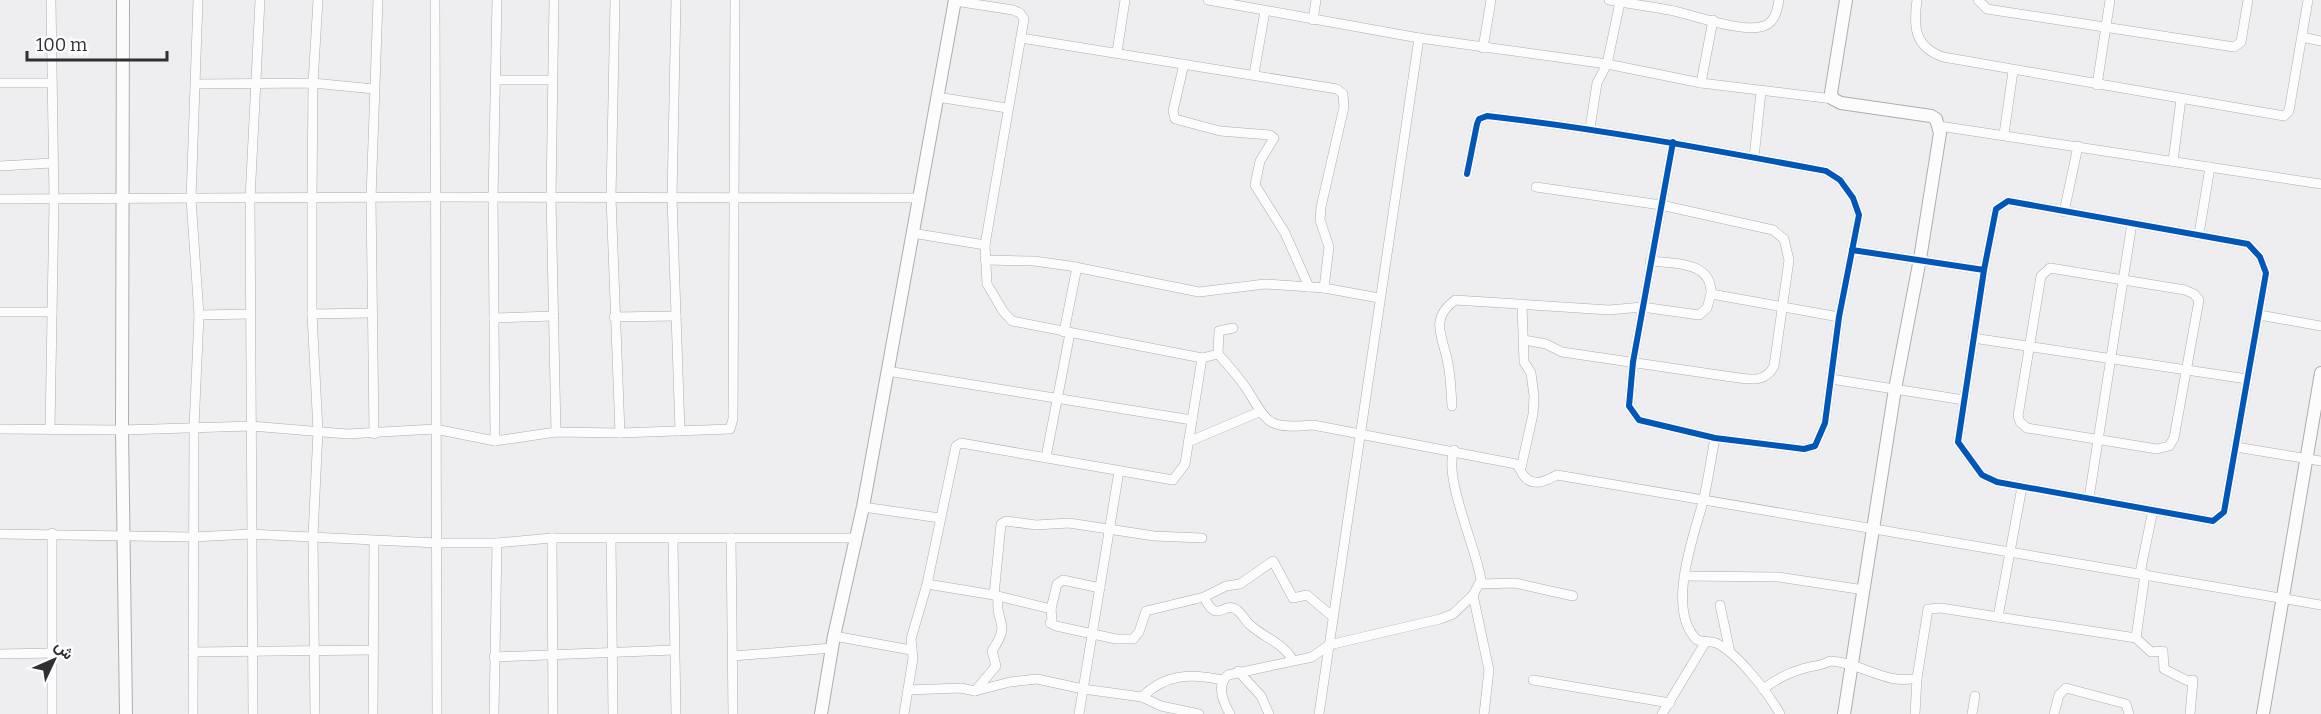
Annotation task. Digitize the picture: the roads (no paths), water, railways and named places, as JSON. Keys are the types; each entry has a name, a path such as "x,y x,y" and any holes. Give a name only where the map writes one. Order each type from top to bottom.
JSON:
{"street":[{"path":"50,430 54,201 51,0"},
{"path":"123,0 123,537 126,714"},
{"path":"193,714 194,428 199,315 191,199 198,0"},
{"path":"253,714 250,199 254,82 260,0"},
{"path":"315,714 313,536 318,431 312,314 312,198 313,83 318,0"},
{"path":"374,434 371,198 378,0"},
{"path":"435,0 437,714"},
{"path":"495,441 493,198 497,0"},
{"path":"554,0 551,198 556,432"},
{"path":"615,0 611,196 620,433"},
{"path":"676,0 672,198 680,432"},
{"path":"0,429 123,430 252,426 374,434 435,429 495,441 556,432 680,432 724,430 732,426 735,0"},
{"path":"1117,52 1125,0"},
{"path":"1208,0 1419,38 1607,64 1701,83 1833,99 1841,103 1931,116 1939,126 2004,134 2321,184"},
{"path":"1313,20 1316,0"},
{"path":"1483,48 1491,0"},
{"path":"1609,0 1671,5 1713,20 1741,26 1762,27 1776,14 1779,0"},
{"path":"1833,99 1831,93 1846,0"},
{"path":"1917,0 1917,31 1924,48 1942,57 2181,99 2287,114 2308,0"},
{"path":"1978,0 1987,9 2234,46 2241,42 2248,0"},
{"path":"2097,85 2110,0"},
{"path":"821,714 833,642 863,507 955,1 1020,13 1024,19 985,245 987,284 1006,316 1012,321 1202,358 1218,354"},
{"path":"1590,128 1597,83 1607,64 1620,2"},
{"path":"1254,74 1265,11"},
{"path":"1701,83 1713,20"},
{"path":"2302,37 2321,41"},
{"path":"1021,38 1254,74 1331,88 1343,94 1344,107 1320,213 1329,247 1324,288"},
{"path":"1319,714 1419,38"},
{"path":"1185,63 1173,111 1175,119 1210,129 1270,135 1274,138 1260,161 1255,185 1285,233 1309,287"},
{"path":"2004,134 2013,71"},
{"path":"496,80 554,80"},
{"path":"0,83 51,83"},
{"path":"196,84 313,83 374,88"},
{"path":"1754,158 1761,92"},
{"path":"937,97 1007,108"},
{"path":"2173,161 2181,99"},
{"path":"1467,174 1477,124 1479,119 1487,117 1590,128 1673,142 1826,171 1840,180 1853,198 1859,215 1839,316 1825,423 1815,446 1804,449 1715,438 1639,420 1629,406 1642,307 1673,142"},
{"path":"1844,714 1895,390 1920,259 1939,126"},
{"path":"2064,212 2078,146"},
{"path":"0,166 52,163"},
{"path":"2199,234 2211,167"},
{"path":"1524,340 1545,344 1562,352 1744,378 1764,378 1770,374 1774,366 1789,251 1784,239 1773,230 1661,205 1536,187"},
{"path":"0,199 54,201 611,196 918,198"},
{"path":"2008,201 2132,223 2248,244 2260,256 2266,273 2224,512 2221,518 2213,521 1997,482 1982,475 1958,442 1984,270 1996,209 2008,201"},
{"path":"2088,498 2132,223"},
{"path":"912,233 985,245"},
{"path":"1852,250 1984,270"},
{"path":"985,260 1035,261 1077,267 1199,291 1265,284 1324,288 1379,298"},
{"path":"1452,406 1448,360 1441,343 1439,327 1442,311 1455,300 1608,310 1642,307 1699,315 1707,308 1711,294 1709,279 1704,271 1695,267 1650,261"},
{"path":"1046,457 1077,267"},
{"path":"2050,268 2122,279 2185,290 2199,300 2174,438 2169,446 2157,449 2027,428 2020,422 2018,416 2028,347 2041,276 2044,271 2050,268"},
{"path":"1711,294 1839,316"},
{"path":"1521,468 1533,414 1531,373 1524,362 1522,304"},
{"path":"0,312 52,312"},
{"path":"312,314 371,313"},
{"path":"199,315 251,314"},
{"path":"2259,315 2321,326"},
{"path":"494,318 554,316"},
{"path":"614,317 676,316"},
{"path":"1233,328 1219,331 1218,354 1238,377 1259,412 1274,424 1302,427 1313,425 1399,443 1454,450 1516,464 1521,468 1524,476 1533,482 1540,483 1557,475 2321,605"},
{"path":"1973,338 2247,379"},
{"path":"904,714 913,658 911,639 927,584 956,446 961,443 1173,480 1185,464 1202,358"},
{"path":"887,371 1191,420"},
{"path":"2263,714 2321,373"},
{"path":"1831,379 1964,400"},
{"path":"1188,442 1259,412"},
{"path":"1715,438 1685,576 1683,603 1688,629 1697,640 1716,643 1730,652 1763,689 1780,714"},
{"path":"2236,447 2321,461"},
{"path":"1142,697 1158,682 1171,678 1209,677 1222,680 1238,671 1312,657 1329,645 1453,614 1473,595 1480,584 1479,568 1453,480 1451,462 1454,450"},
{"path":"1079,714 1119,471"},
{"path":"1998,617 2022,487"},
{"path":"863,507 940,518"},
{"path":"2136,638 2153,510"},
{"path":"975,691 996,666 992,651 1002,635 1003,622 996,611 1000,524 1006,521 1036,525 1069,523 1154,536 1202,538"},
{"path":"0,534 52,533 123,537 193,537 251,534 313,536 374,542 437,543 497,543 552,538 673,540 856,538"},
{"path":"52,533 52,714"},
{"path":"552,538 553,714"},
{"path":"611,538 613,714"},
{"path":"731,538 733,714"},
{"path":"673,540 676,714"},
{"path":"373,714 374,542"},
{"path":"494,714 497,543"},
{"path":"1100,588 1063,580 1057,584 1050,623 1116,639 1133,639 1139,632 1146,611 1204,597 1226,586 1240,584 1273,561 1293,598 1307,596 1333,617"},
{"path":"1685,576 1778,577 1864,590"},
{"path":"1480,584 1515,583 1573,596"},
{"path":"927,584 996,596 1051,609"},
{"path":"1473,595 1489,670 1484,714"},
{"path":"1204,597 1211,610 1216,612 1233,608 1237,610 1250,626 1284,648 1293,660"},
{"path":"1720,605 1730,652"},
{"path":"1915,714 1918,657 1928,609 1941,608 2136,638 2151,652 2163,651 2164,669 2188,681 2193,680 2190,714"},
{"path":"733,656 833,642 911,650"},
{"path":"1533,680 1666,710 1705,643"},
{"path":"193,652 373,650"},
{"path":"494,657 553,656 613,650 674,650"},
{"path":"0,654 52,653"},
{"path":"1763,689 1778,678 1809,667 1820,667 1830,661 1893,679 1917,678"},
{"path":"1238,671 1261,696 1269,714"},
{"path":"908,690 961,688 975,691 1010,682 1037,679 1083,689 1142,697 1161,706 1199,714"},
{"path":"1222,680 1224,700 1230,714"},
{"path":"2054,714 2059,694 2066,688 2126,704 2129,714"},
{"path":"1972,714 1975,696"}]}
